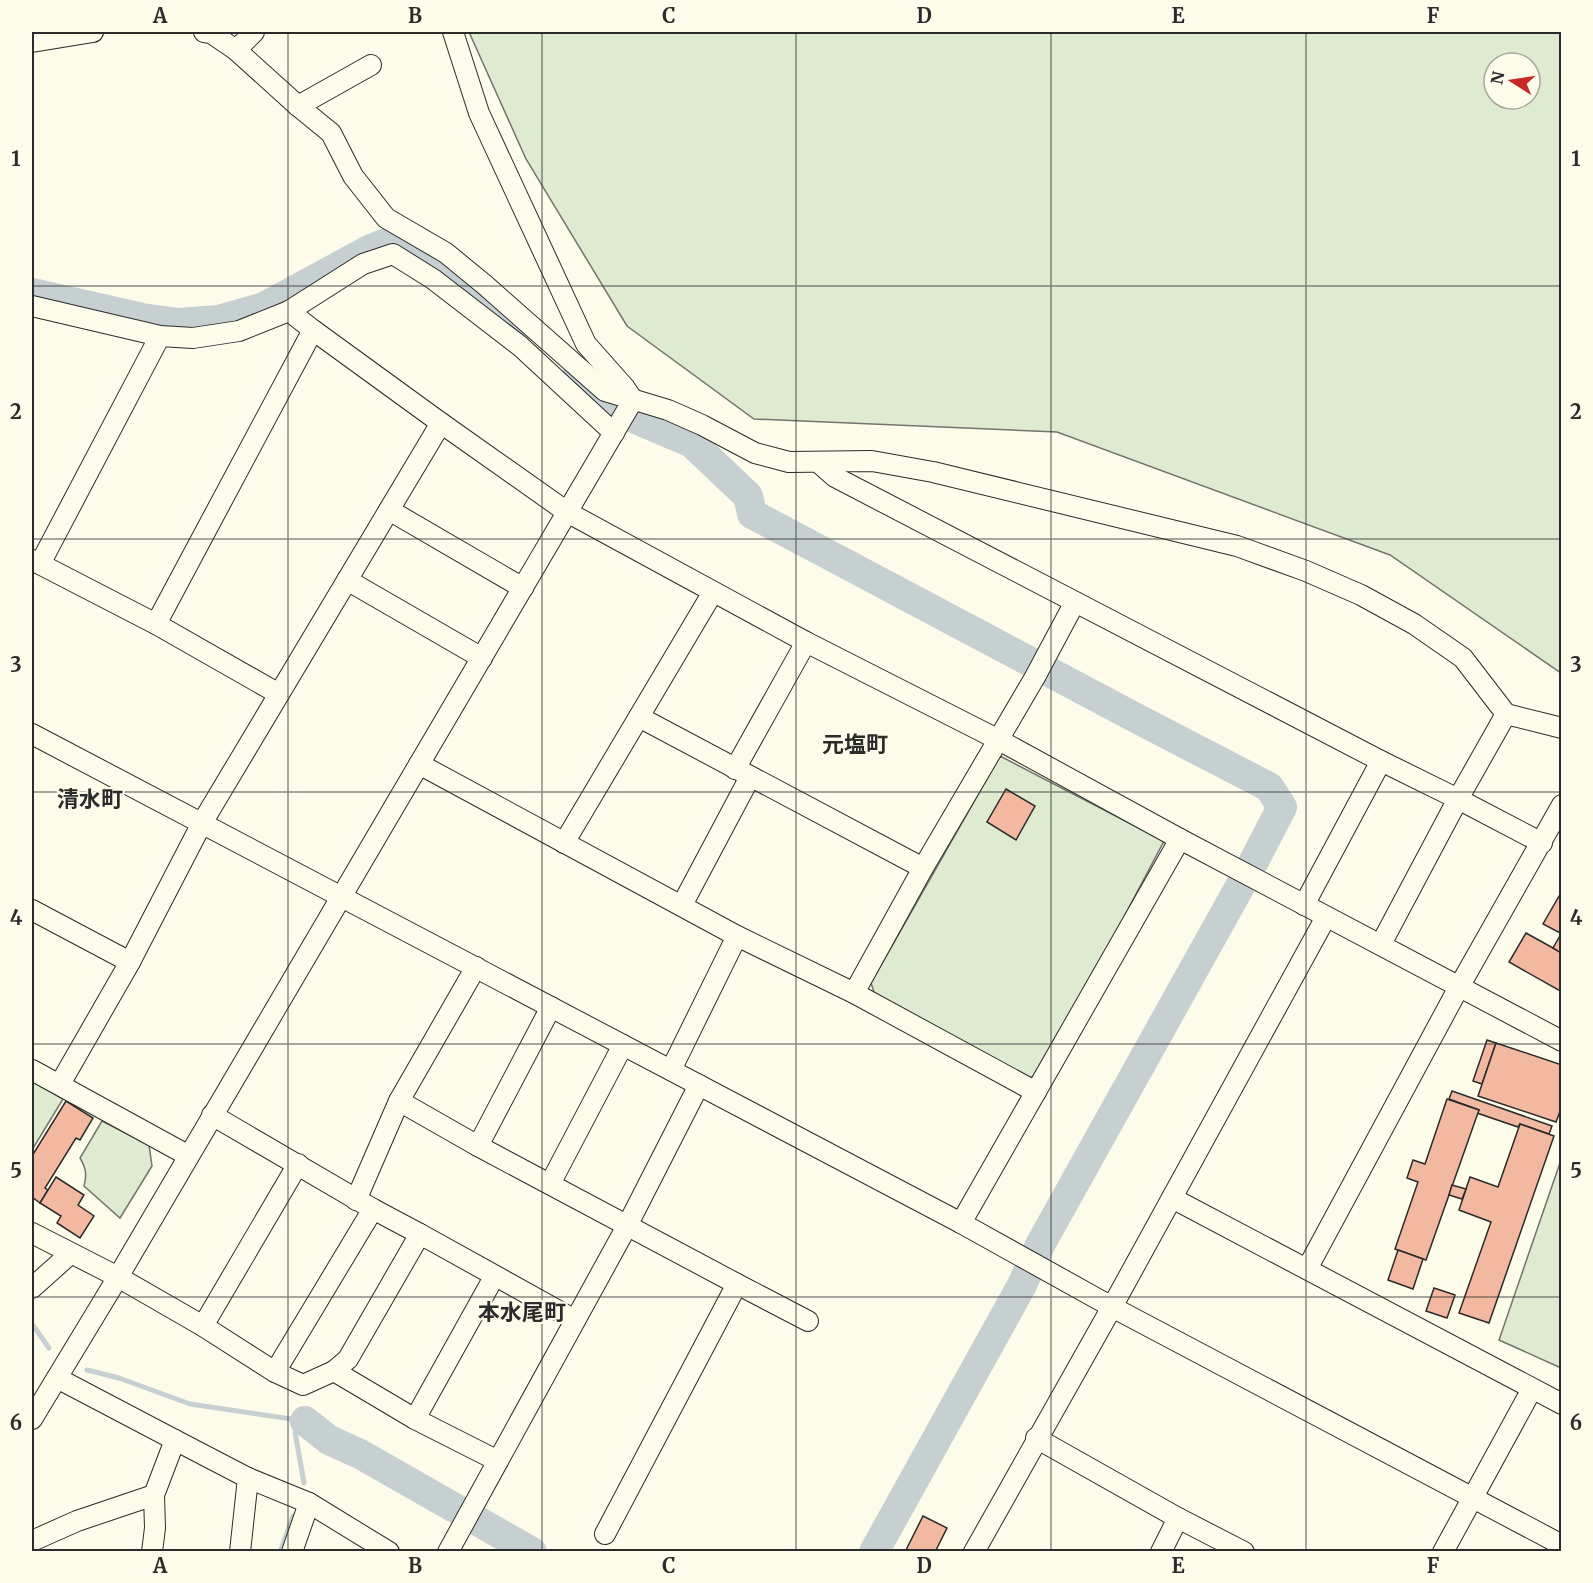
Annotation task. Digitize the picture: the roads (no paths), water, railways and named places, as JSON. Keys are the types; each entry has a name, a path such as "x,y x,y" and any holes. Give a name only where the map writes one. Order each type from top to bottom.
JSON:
{"street":[{"path":"32,42 93,32"},
{"path":"204,32 211,33 236,50 331,133 353,176 386,218 446,253 605,391 668,410 755,453 789,462 872,461 933,472 1237,546 1257,553 1361,595 1430,634 1463,658 1506,714 1562,728"},
{"path":"236,50 254,32"},
{"path":"453,32 479,113 586,345 633,400"},
{"path":"298,106 371,65"},
{"path":"32,306 160,336 193,338 239,332 289,310 363,264 393,254 433,279 520,346 614,433"},
{"path":"289,310 313,330 567,512 806,642 997,739 1326,917 1382,944 1562,1041"},
{"path":"156,624 313,330"},
{"path":"160,336 36,562 156,624 279,694"},
{"path":"32,1419 118,1277 633,400"},
{"path":"60,1084 130,962 202,824 441,423"},
{"path":"819,463 835,477 1542,843"},
{"path":"389,510 523,588"},
{"path":"347,580 482,658"},
{"path":"564,843 713,592"},
{"path":"854,993 922,868 1039,669 1075,602"},
{"path":"682,905 742,773 806,642"},
{"path":"1382,944 1458,799 1506,714"},
{"path":"639,717 922,868"},
{"path":"32,734 961,1223 1112,1306 1562,1545"},
{"path":"1304,905 1381,761"},
{"path":"419,764 737,936 854,993 1036,1092"},
{"path":"1307,1269 1562,805"},
{"path":"961,1223 1180,838"},
{"path":"32,910 130,962"},
{"path":"974,1551 1326,917"},
{"path":"671,1070 737,936"},
{"path":"275,1372 365,1204 399,1101 476,967"},
{"path":"478,1146 551,1007"},
{"path":"550,1184 623,1045"},
{"path":"32,1070 189,1156"},
{"path":"448,1551 627,1226 699,1085"},
{"path":"399,1101 478,1146 808,1322"},
{"path":"212,1115 494,1277 575,1320"},
{"path":"202,1326 297,1164"},
{"path":"1172,1198 1562,1404"},
{"path":"32,1233 118,1277 275,1372 303,1385 334,1371 348,1359 420,1233"},
{"path":"32,1288 70,1254"},
{"path":"416,1419 494,1277"},
{"path":"605,1534 737,1284"},
{"path":"334,1371 416,1419 498,1461"},
{"path":"57,1378 249,1478 309,1503 389,1551"},
{"path":"1443,1551 1532,1389"},
{"path":"1036,1438 1178,1518 1244,1551"},
{"path":"152,1551 155,1528 154,1495 175,1440"},
{"path":"240,1551 249,1478"},
{"path":"32,1541 77,1521 154,1495"},
{"path":"292,1551 309,1503"},
{"path":"1161,1551 1178,1518"}],"waterway":[{"path":"32,293 142,318 178,323 219,320 264,307 369,250 391,241 443,267 491,301 520,326"},
{"path":"577,376 619,412 692,443 748,496 752,514 1269,787 1282,807 1040,1245 1022,1285 874,1552"},
{"path":"32,1324 49,1348"},
{"path":"87,1370 119,1378 190,1404 305,1421"},
{"path":"304,1483 295,1432 305,1421"},
{"path":"305,1421 329,1440 360,1454 532,1552"},
{"path":"280,1552 293,1516"}],"district":[{"name":"元塩町","path":"855,744"},
{"name":"清水町","path":"90,799"},
{"name":"本水尾町","path":"522,1312"}]}
